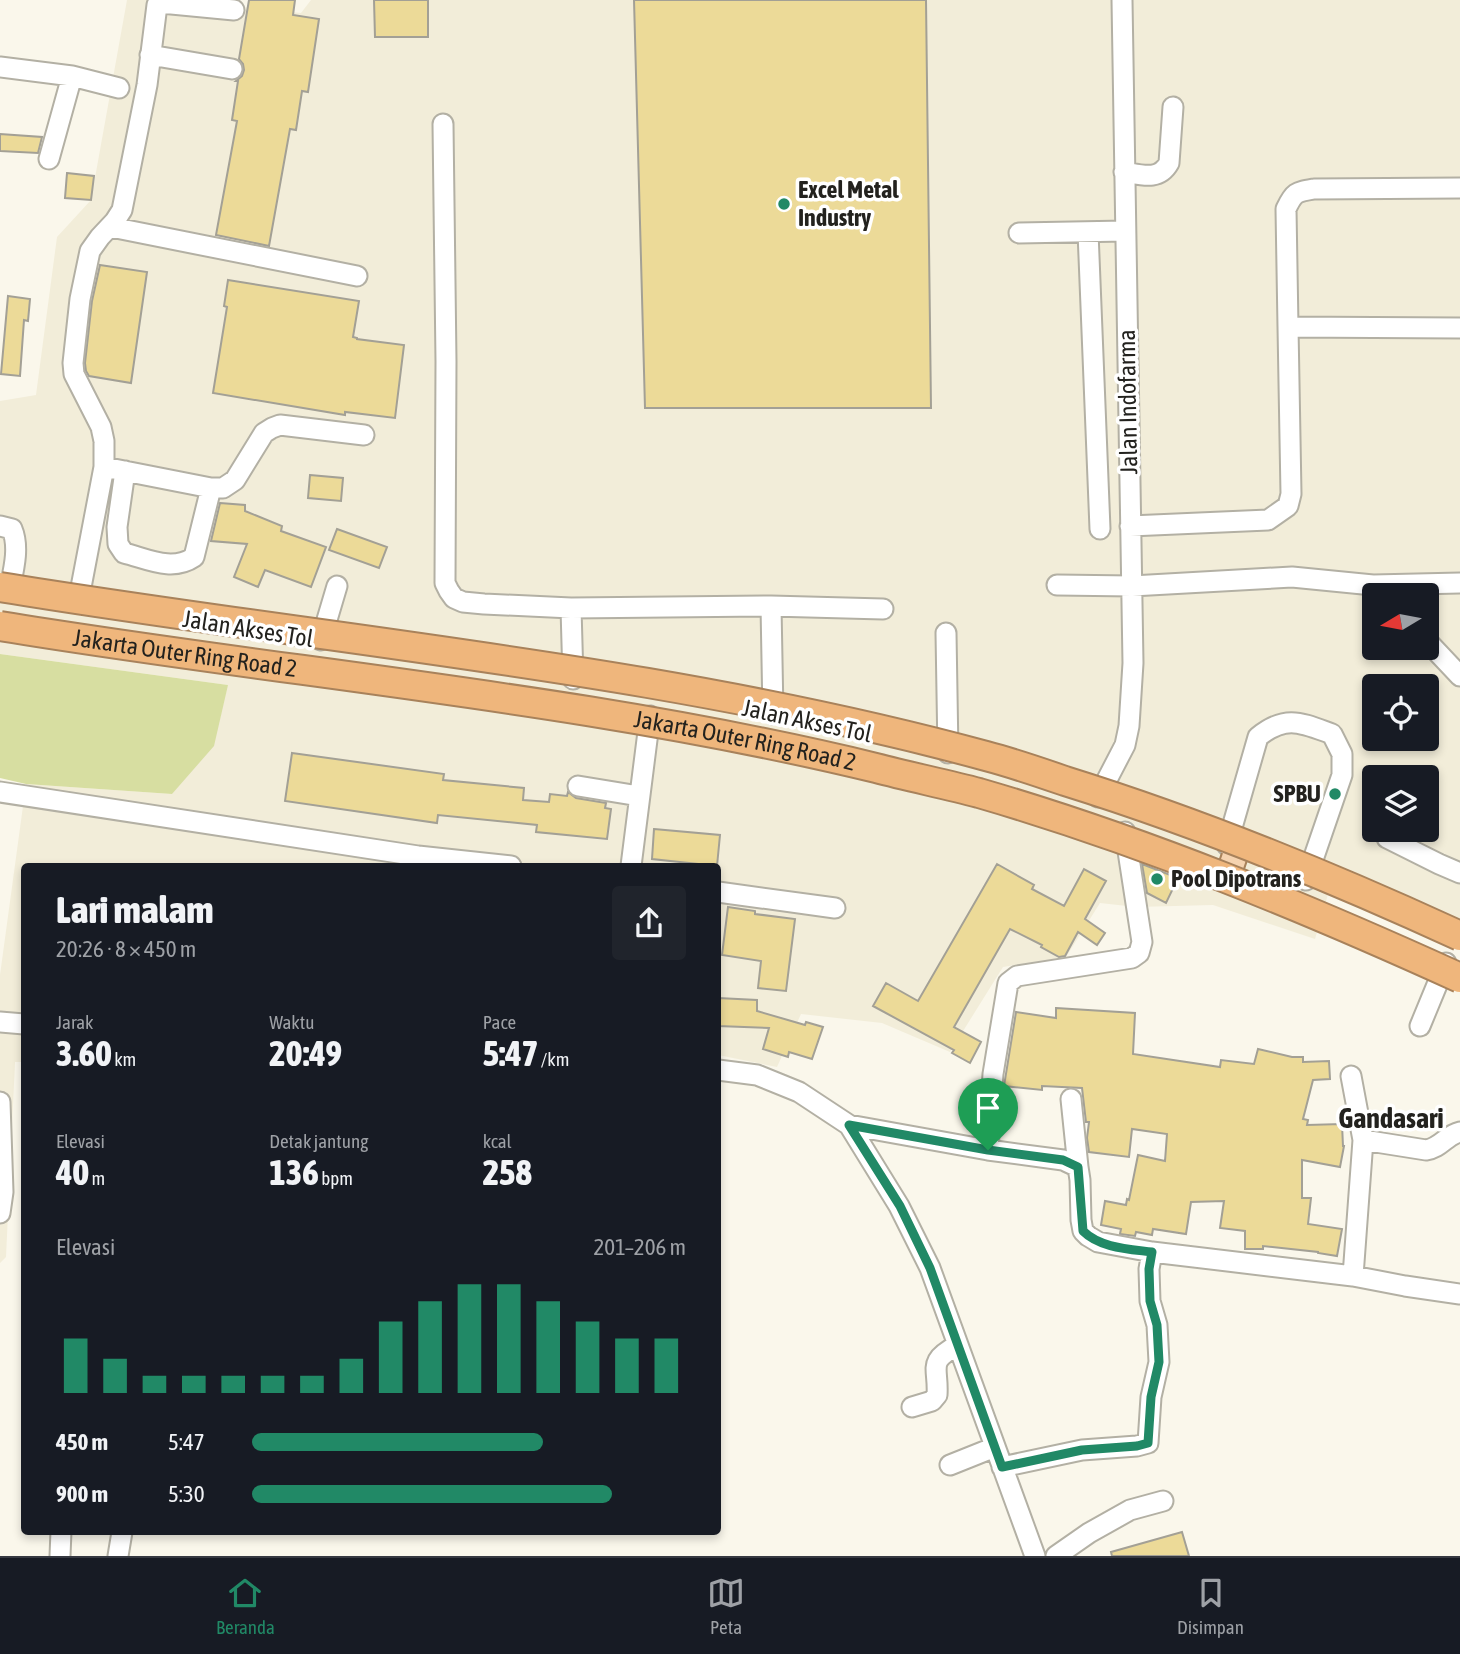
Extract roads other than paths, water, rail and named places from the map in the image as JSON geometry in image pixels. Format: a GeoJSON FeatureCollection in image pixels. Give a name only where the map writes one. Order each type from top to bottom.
{"type":"FeatureCollection","features":[{"type":"Feature","properties":{"kind":"highway","name":"Jakarta Outer Ring Road 2"},"geometry":{"type":"LineString","coordinates":[[3,590],[586,672],[739,698],[857,724],[988,756],[1116,797],[1245,844],[1460,936]]}},
{"type":"Feature","properties":{"kind":"highway","name":"Jakarta Outer Ring Road 2"},"geometry":{"type":"LineString","coordinates":[[0,626],[580,710],[732,736],[899,774],[977,793],[1104,833],[1232,880],[1385,944],[1456,964]]}},
{"type":"Feature","properties":{"kind":"main road","name":"Jalan Akses Tol"},"geometry":{"type":"LineString","coordinates":[[3,590],[728,704],[948,753],[1098,797],[1231,855],[1306,881],[1456,964]]}},
{"type":"Feature","properties":{"kind":"main road","name":"Jalan Akses Tol"},"geometry":{"type":"LineString","coordinates":[[0,619],[650,716],[859,758],[980,786],[1124,831],[1231,855],[1298,898],[1456,964]]}},
{"type":"Feature","properties":{"kind":"street","name":"Jalan Indofarma"},"geometry":{"type":"LineString","coordinates":[[1098,797],[1125,745],[1129,726],[1133,663],[1122,0]]}},
{"type":"Feature","properties":{"kind":"street"},"geometry":{"type":"LineString","coordinates":[[78,603],[104,467],[101,427],[74,374],[73,363],[80,299],[90,251],[111,227],[122,209],[147,85],[158,4],[234,10]]}},
{"type":"Feature","properties":{"kind":"street"},"geometry":{"type":"LineString","coordinates":[[150,55],[232,69]]}},
{"type":"Feature","properties":{"kind":"street"},"geometry":{"type":"LineString","coordinates":[[0,67],[72,76],[119,88]]}},
{"type":"Feature","properties":{"kind":"street"},"geometry":{"type":"LineString","coordinates":[[49,159],[72,76]]}},
{"type":"Feature","properties":{"kind":"street"},"geometry":{"type":"LineString","coordinates":[[1124,172],[1156,176],[1166,170],[1169,163],[1173,107]]}},
{"type":"Feature","properties":{"kind":"street"},"geometry":{"type":"LineString","coordinates":[[443,124],[445,583],[454,598],[463,602],[571,608],[771,606],[883,609]]}},
{"type":"Feature","properties":{"kind":"street"},"geometry":{"type":"LineString","coordinates":[[1130,526],[1268,520],[1288,506],[1291,494],[1286,209],[1298,191],[1314,188],[1460,188]]}},
{"type":"Feature","properties":{"kind":"street"},"geometry":{"type":"LineString","coordinates":[[111,227],[357,276]]}},
{"type":"Feature","properties":{"kind":"street"},"geometry":{"type":"LineString","coordinates":[[1088,232],[1100,528]]}},
{"type":"Feature","properties":{"kind":"street"},"geometry":{"type":"LineString","coordinates":[[1019,233],[1125,232]]}},
{"type":"Feature","properties":{"kind":"street"},"geometry":{"type":"LineString","coordinates":[[1288,327],[1460,328]]}},
{"type":"Feature","properties":{"kind":"street"},"geometry":{"type":"LineString","coordinates":[[104,467],[223,488],[235,480],[264,433],[272,428],[280,425],[364,435]]}},
{"type":"Feature","properties":{"kind":"street"},"geometry":{"type":"LineString","coordinates":[[125,471],[117,527],[118,544],[124,553],[169,565],[185,563],[194,557],[211,488]]}},
{"type":"Feature","properties":{"kind":"street"},"geometry":{"type":"LineString","coordinates":[[0,526],[12,529],[15,537],[15,561],[3,590]]}},
{"type":"Feature","properties":{"kind":"street"},"geometry":{"type":"LineString","coordinates":[[1057,585],[1132,586],[1292,577],[1362,588]]}},
{"type":"Feature","properties":{"kind":"street"},"geometry":{"type":"LineString","coordinates":[[1439,585],[1460,583]]}},
{"type":"Feature","properties":{"kind":"street"},"geometry":{"type":"LineString","coordinates":[[321,640],[337,586]]}},
{"type":"Feature","properties":{"kind":"street"},"geometry":{"type":"LineString","coordinates":[[771,606],[773,713]]}},
{"type":"Feature","properties":{"kind":"street"},"geometry":{"type":"LineString","coordinates":[[571,608],[573,678]]}},
{"type":"Feature","properties":{"kind":"street"},"geometry":{"type":"LineString","coordinates":[[946,633],[948,753]]}},
{"type":"Feature","properties":{"kind":"street"},"geometry":{"type":"LineString","coordinates":[[1439,654],[1460,676]]}},
{"type":"Feature","properties":{"kind":"street"},"geometry":{"type":"LineString","coordinates":[[631,863],[650,716]]}},
{"type":"Feature","properties":{"kind":"street"},"geometry":{"type":"LineString","coordinates":[[1231,855],[1258,737],[1269,728],[1282,723],[1300,723],[1332,734],[1342,754],[1342,775],[1306,881]]}},
{"type":"Feature","properties":{"kind":"street"},"geometry":{"type":"LineString","coordinates":[[578,786],[639,796]]}},
{"type":"Feature","properties":{"kind":"street"},"geometry":{"type":"LineString","coordinates":[[0,792],[418,856],[483,863]]}},
{"type":"Feature","properties":{"kind":"street"},"geometry":{"type":"LineString","coordinates":[[988,1150],[993,1074],[1008,983],[1017,976],[1132,958],[1139,953],[1142,942],[1124,831]]}},
{"type":"Feature","properties":{"kind":"street"},"geometry":{"type":"LineString","coordinates":[[1395,842],[1460,873]]}},
{"type":"Feature","properties":{"kind":"street"},"geometry":{"type":"LineString","coordinates":[[721,892],[835,908]]}},
{"type":"Feature","properties":{"kind":"street"},"geometry":{"type":"LineString","coordinates":[[1420,1026],[1456,964]]}},
{"type":"Feature","properties":{"kind":"street"},"geometry":{"type":"LineString","coordinates":[[0,1022],[21,1024]]}},
{"type":"Feature","properties":{"kind":"street"},"geometry":{"type":"LineString","coordinates":[[721,1070],[757,1075],[799,1092],[849,1125],[988,1150],[1063,1160],[1078,1167]]}},
{"type":"Feature","properties":{"kind":"street"},"geometry":{"type":"LineString","coordinates":[[1351,1076],[1363,1140],[1353,1276]]}},
{"type":"Feature","properties":{"kind":"street"},"geometry":{"type":"LineString","coordinates":[[1071,1099],[1083,1231],[1098,1242],[1152,1252],[1353,1276],[1460,1294]]}},
{"type":"Feature","properties":{"kind":"street"},"geometry":{"type":"LineString","coordinates":[[0,1102],[0,1213]]}},
{"type":"Feature","properties":{"kind":"street"},"geometry":{"type":"LineString","coordinates":[[849,1125],[900,1206],[930,1268],[1035,1556]]}},
{"type":"Feature","properties":{"kind":"street"},"geometry":{"type":"LineString","coordinates":[[1363,1140],[1426,1150],[1434,1149],[1454,1133],[1460,1132]]}},
{"type":"Feature","properties":{"kind":"street"},"geometry":{"type":"LineString","coordinates":[[1002,1467],[1082,1450],[1148,1443],[1151,1397],[1159,1362],[1157,1325],[1150,1301],[1149,1269],[1152,1252]]}},
{"type":"Feature","properties":{"kind":"street"},"geometry":{"type":"LineString","coordinates":[[912,1407],[933,1401],[937,1395],[937,1360],[944,1352],[958,1345]]}},
{"type":"Feature","properties":{"kind":"street"},"geometry":{"type":"LineString","coordinates":[[950,1465],[995,1447]]}},
{"type":"Feature","properties":{"kind":"street"},"geometry":{"type":"LineString","coordinates":[[1056,1556],[1089,1532],[1130,1510],[1163,1501]]}},
{"type":"Feature","properties":{"kind":"street"},"geometry":{"type":"LineString","coordinates":[[60,1556],[61,1535]]}},
{"type":"Feature","properties":{"kind":"street"},"geometry":{"type":"LineString","coordinates":[[118,1556],[122,1535]]}},
{"type":"Feature","properties":{"kind":"place","name":"Excel Metal Industry"},"geometry":{"type":"Point","coordinates":[784,204]}},
{"type":"Feature","properties":{"kind":"place","name":"SPBU"},"geometry":{"type":"Point","coordinates":[1335,794]}},
{"type":"Feature","properties":{"kind":"place","name":"Pool Dipotrans"},"geometry":{"type":"Point","coordinates":[1157,879]}},
{"type":"Feature","properties":{"kind":"district","name":"Gandasari"},"geometry":{"type":"Point","coordinates":[1391,1118]}}]}
